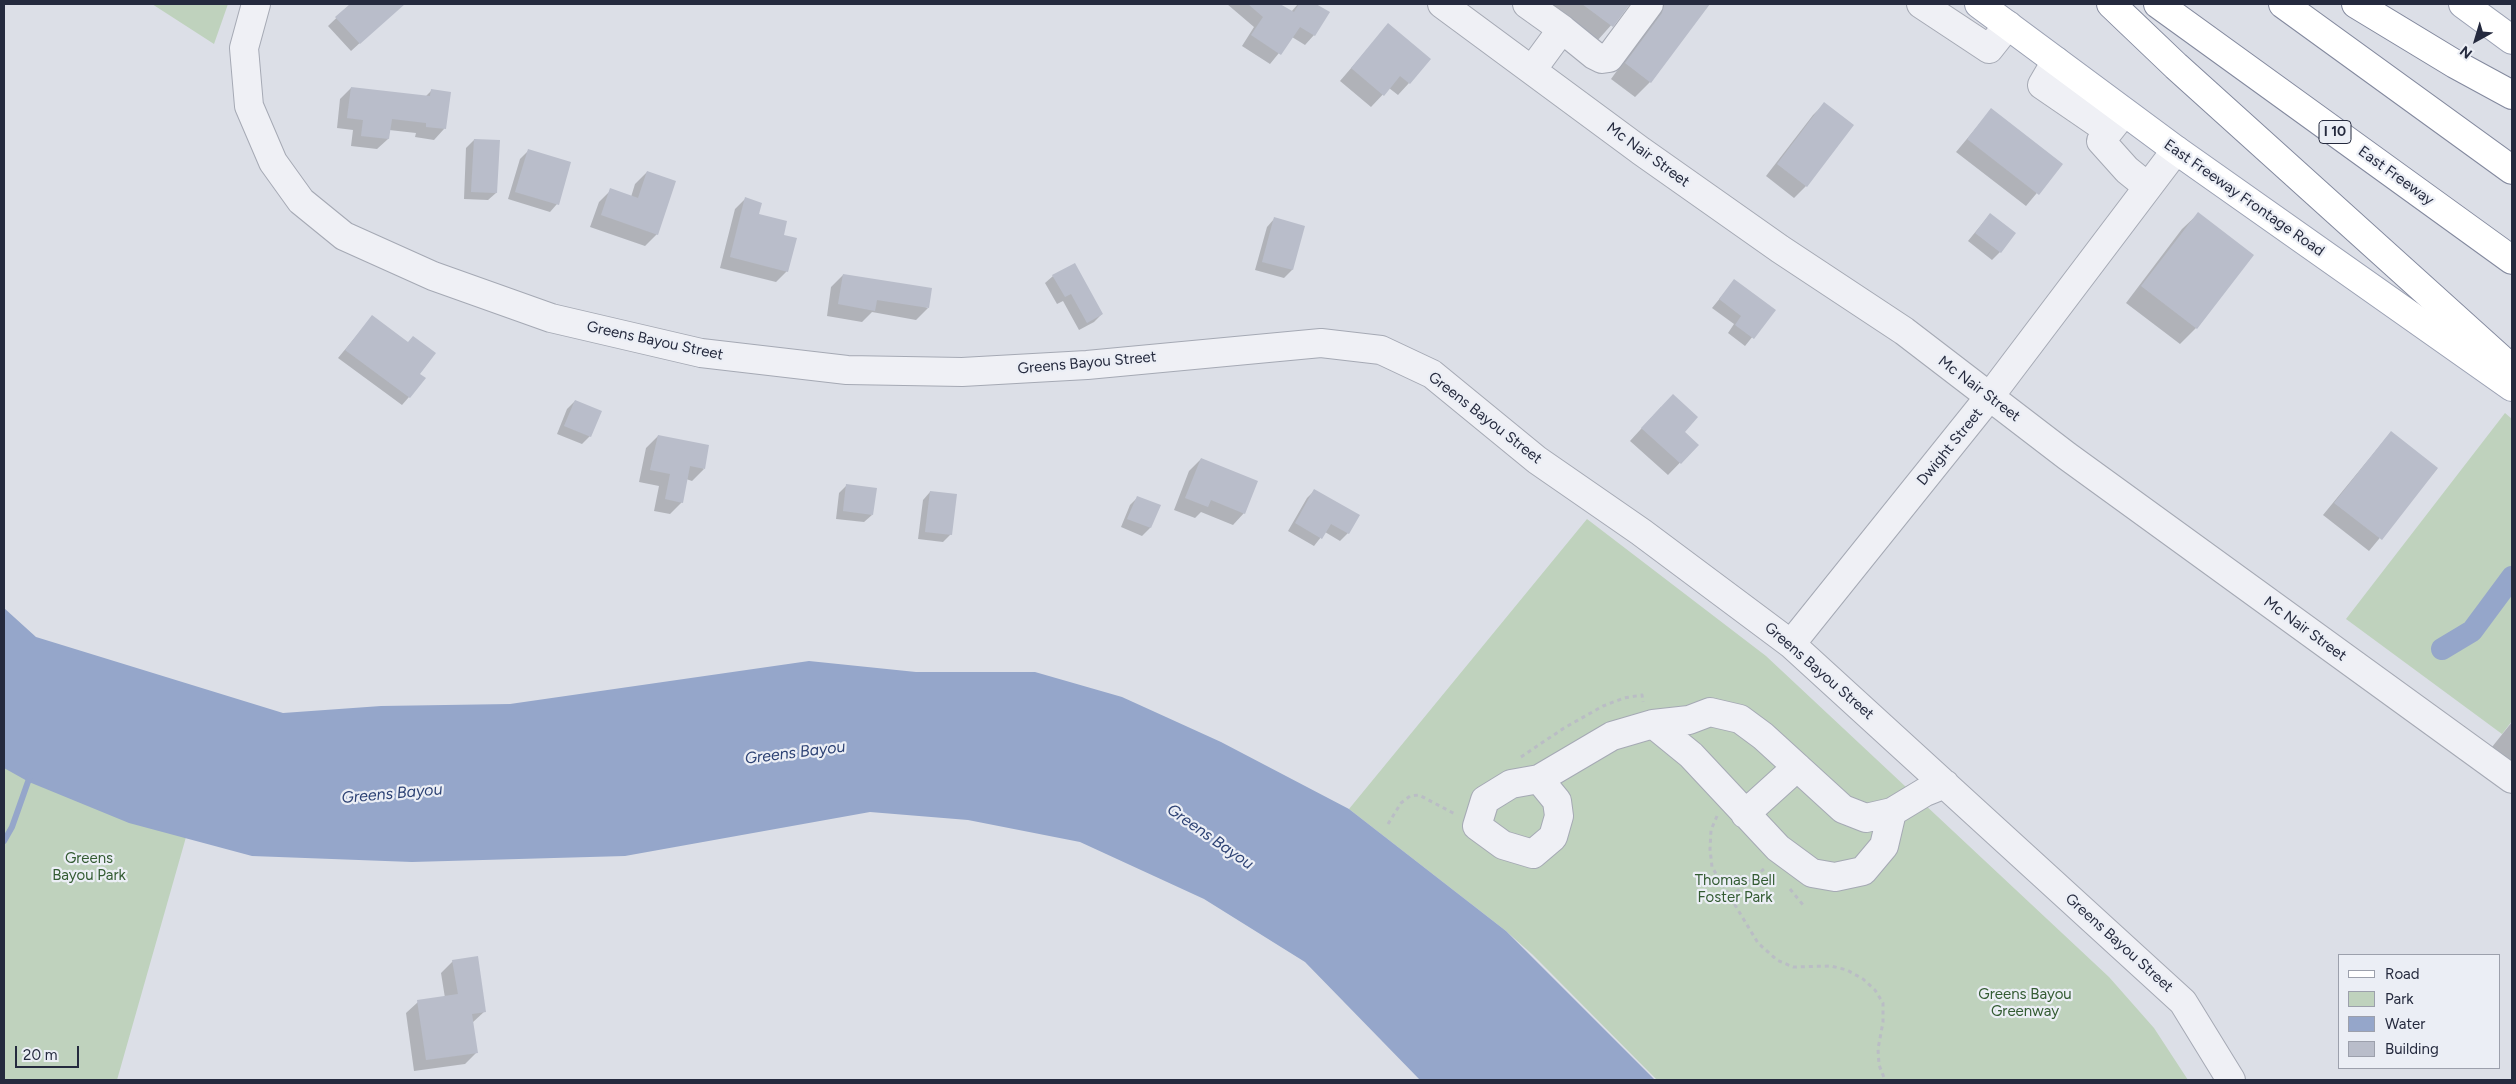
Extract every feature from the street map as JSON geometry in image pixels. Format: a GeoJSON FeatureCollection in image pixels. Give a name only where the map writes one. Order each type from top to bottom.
{"type":"FeatureCollection","features":[{"type":"Feature","properties":{"kind":"main road","name":"East Freeway Frontage Road"},"geometry":{"type":"LineString","coordinates":[[1979,4],[2056,62],[2116,121],[2176,150],[2512,387]]}},
{"type":"Feature","properties":{"kind":"main road"},"geometry":{"type":"LineString","coordinates":[[2111,4],[2176,66],[2512,369]]}},
{"type":"Feature","properties":{"kind":"main road","name":"East Freeway"},"geometry":{"type":"LineString","coordinates":[[2158,4],[2512,260]]}},
{"type":"Feature","properties":{"kind":"main road"},"geometry":{"type":"LineString","coordinates":[[2283,4],[2512,170]]}},
{"type":"Feature","properties":{"kind":"main road"},"geometry":{"type":"LineString","coordinates":[[2356,4],[2455,64],[2512,95]]}},
{"type":"Feature","properties":{"kind":"main road"},"geometry":{"type":"LineString","coordinates":[[2463,4],[2512,40]]}},
{"type":"Feature","properties":{"kind":"street","name":"Greens Bayou Street"},"geometry":{"type":"LineString","coordinates":[[256,4],[244,48],[250,106],[273,162],[301,201],[344,236],[433,276],[551,318],[701,353],[847,370],[962,372],[1086,365],[1321,343],[1381,350],[1432,374],[1537,460],[1641,532],[1791,644],[2183,1002],[2231,1080]]}},
{"type":"Feature","properties":{"kind":"street","name":"Mc Nair Street"},"geometry":{"type":"LineString","coordinates":[[1442,4],[1764,237],[1904,331],[2067,456],[2512,779]]}},
{"type":"Feature","properties":{"kind":"street"},"geometry":{"type":"LineString","coordinates":[[1527,4],[1594,55],[1602,59],[1609,58],[1649,4]]}},
{"type":"Feature","properties":{"kind":"street"},"geometry":{"type":"LineString","coordinates":[[1921,4],[1989,49],[2008,25]]}},
{"type":"Feature","properties":{"kind":"street"},"geometry":{"type":"LineString","coordinates":[[1532,70],[1562,30]]}},
{"type":"Feature","properties":{"kind":"street"},"geometry":{"type":"LineString","coordinates":[[2116,121],[2101,141],[2127,170],[2148,187]]}},
{"type":"Feature","properties":{"kind":"street","name":"Dwight Street"},"geometry":{"type":"LineString","coordinates":[[1791,644],[1990,396],[2176,150]]}},
{"type":"Feature","properties":{"kind":"street"},"geometry":{"type":"LineString","coordinates":[[1538,779],[1612,736],[1653,724],[1689,720],[1710,712],[1740,719],[1763,736],[1843,809],[1866,818],[1892,812],[1925,792],[1945,784]]}},
{"type":"Feature","properties":{"kind":"street"},"geometry":{"type":"LineString","coordinates":[[1653,724],[1691,755],[1733,811],[1796,864],[1812,873],[1834,878],[1863,871],[1884,846],[1892,812]]}},
{"type":"Feature","properties":{"kind":"street"},"geometry":{"type":"LineString","coordinates":[[1733,811],[1797,767]]}},
{"type":"Feature","properties":{"kind":"path"},"geometry":{"type":"LineString","coordinates":[[1733,811],[1711,830],[1710,849],[1712,867],[1758,943],[1777,960],[1793,966],[1831,966],[1847,970],[1863,979],[1875,990],[1882,1003],[1883,1022],[1878,1049],[1879,1065],[1885,1080]]}},
{"type":"Feature","properties":{"kind":"path"},"geometry":{"type":"LineString","coordinates":[[1730,897],[1770,864]]}},
{"type":"Feature","properties":{"kind":"green space"},"geometry":{"type":"Polygon","coordinates":[[[152,4],[228,4],[214,44],[152,4]]]}},
{"type":"Feature","properties":{"kind":"green space"},"geometry":{"type":"Polygon","coordinates":[[[2505,413],[2512,419],[2512,721],[2502,734],[2346,619],[2505,413]]]}},
{"type":"Feature","properties":{"kind":"green space","name":"Thomas Bell Foster Park"},"geometry":{"type":"Polygon","coordinates":[[[1587,519],[1766,656],[2109,977],[2154,1028],[2188,1080],[1657,1080],[1533,955],[1506,931],[1349,809],[1587,519]]]}},
{"type":"Feature","properties":{"kind":"green space","name":"Greens Bayou Park"},"geometry":{"type":"Polygon","coordinates":[[[4,736],[192,816],[117,1080],[4,1080],[4,736]]]}},
{"type":"Feature","properties":{"kind":"water","name":"Greens Bayou"},"geometry":{"type":"Polygon","coordinates":[[[4,608],[36,637],[283,713],[381,706],[510,704],[809,661],[916,672],[1035,672],[1122,697],[1221,742],[1349,809],[1506,931],[1655,1080],[1420,1080],[1305,962],[1204,899],[1080,842],[968,820],[870,812],[625,856],[412,862],[252,856],[129,823],[29,782],[4,768],[4,608]]]}},
{"type":"Feature","properties":{"kind":"building"},"geometry":{"type":"Polygon","coordinates":[[[350,4],[405,4],[360,44],[335,17],[350,4]]]}},
{"type":"Feature","properties":{"kind":"building"},"geometry":{"type":"Polygon","coordinates":[[[1248,4],[1280,4],[1294,12],[1299,4],[1316,4],[1330,12],[1315,36],[1300,27],[1281,55],[1251,35],[1263,17],[1248,4]]]}},
{"type":"Feature","properties":{"kind":"building"},"geometry":{"type":"Polygon","coordinates":[[[1582,4],[1630,4],[1613,27],[1582,4]]]}},
{"type":"Feature","properties":{"kind":"building"},"geometry":{"type":"Polygon","coordinates":[[[1664,4],[1710,4],[1651,83],[1625,63],[1662,13],[1664,4]]]}},
{"type":"Feature","properties":{"kind":"building"},"geometry":{"type":"Polygon","coordinates":[[[1388,23],[1431,59],[1410,84],[1400,76],[1384,96],[1351,68],[1388,23]]]}},
{"type":"Feature","properties":{"kind":"building"},"geometry":{"type":"Polygon","coordinates":[[[351,87],[430,96],[431,89],[451,92],[446,129],[426,127],[426,123],[392,119],[389,139],[361,136],[363,120],[347,118],[351,87]]]}},
{"type":"Feature","properties":{"kind":"building"},"geometry":{"type":"Polygon","coordinates":[[[1824,102],[1854,125],[1807,187],[1777,164],[1824,102]]]}},
{"type":"Feature","properties":{"kind":"building"},"geometry":{"type":"Polygon","coordinates":[[[1991,108],[2063,164],[2039,195],[1967,139],[1991,108]]]}},
{"type":"Feature","properties":{"kind":"building"},"geometry":{"type":"Polygon","coordinates":[[[474,139],[500,140],[497,193],[471,192],[474,139]]]}},
{"type":"Feature","properties":{"kind":"building"},"geometry":{"type":"Polygon","coordinates":[[[528,149],[571,162],[559,205],[515,192],[528,149]]]}},
{"type":"Feature","properties":{"kind":"building"},"geometry":{"type":"Polygon","coordinates":[[[647,171],[676,181],[658,235],[601,215],[610,188],[638,198],[647,171]]]}},
{"type":"Feature","properties":{"kind":"building"},"geometry":{"type":"Polygon","coordinates":[[[745,197],[762,203],[759,214],[787,221],[784,235],[797,238],[788,272],[730,257],[745,197]]]}},
{"type":"Feature","properties":{"kind":"building"},"geometry":{"type":"Polygon","coordinates":[[[2198,212],[2254,255],[2197,329],[2141,286],[2198,212]]]}},
{"type":"Feature","properties":{"kind":"building"},"geometry":{"type":"Polygon","coordinates":[[[1990,213],[2016,233],[2001,253],[1975,233],[1990,213]]]}},
{"type":"Feature","properties":{"kind":"building"},"geometry":{"type":"Polygon","coordinates":[[[1274,217],[1305,226],[1293,270],[1262,262],[1274,217]]]}},
{"type":"Feature","properties":{"kind":"building"},"geometry":{"type":"Polygon","coordinates":[[[1075,263],[1103,314],[1087,323],[1071,294],[1065,297],[1052,275],[1075,263]]]}},
{"type":"Feature","properties":{"kind":"building"},"geometry":{"type":"Polygon","coordinates":[[[843,274],[932,288],[929,308],[877,300],[875,311],[838,304],[843,274]]]}},
{"type":"Feature","properties":{"kind":"building"},"geometry":{"type":"Polygon","coordinates":[[[1734,279],[1776,310],[1754,339],[1735,325],[1741,316],[1719,299],[1734,279]]]}},
{"type":"Feature","properties":{"kind":"building"},"geometry":{"type":"Polygon","coordinates":[[[372,315],[408,342],[413,336],[436,353],[420,374],[426,378],[410,398],[345,350],[372,315]]]}},
{"type":"Feature","properties":{"kind":"building"},"geometry":{"type":"Polygon","coordinates":[[[1673,394],[1698,417],[1685,432],[1699,445],[1681,464],[1641,428],[1673,394]]]}},
{"type":"Feature","properties":{"kind":"building"},"geometry":{"type":"Polygon","coordinates":[[[575,400],[602,411],[591,437],[564,426],[575,400]]]}},
{"type":"Feature","properties":{"kind":"building"},"geometry":{"type":"Polygon","coordinates":[[[2391,431],[2438,468],[2382,540],[2334,503],[2391,431]]]}},
{"type":"Feature","properties":{"kind":"building"},"geometry":{"type":"Polygon","coordinates":[[[658,435],[709,445],[705,469],[690,466],[683,503],[665,499],[670,474],[650,470],[658,435]]]}},
{"type":"Feature","properties":{"kind":"building"},"geometry":{"type":"Polygon","coordinates":[[[1201,458],[1258,481],[1245,514],[1211,500],[1208,507],[1185,498],[1201,458]]]}},
{"type":"Feature","properties":{"kind":"building"},"geometry":{"type":"Polygon","coordinates":[[[846,484],[877,488],[873,515],[843,511],[846,484]]]}},
{"type":"Feature","properties":{"kind":"building"},"geometry":{"type":"Polygon","coordinates":[[[1314,489],[1360,515],[1349,534],[1331,524],[1322,539],[1295,523],[1314,489]]]}},
{"type":"Feature","properties":{"kind":"building"},"geometry":{"type":"Polygon","coordinates":[[[930,491],[957,494],[952,535],[925,532],[930,491]]]}},
{"type":"Feature","properties":{"kind":"building"},"geometry":{"type":"Polygon","coordinates":[[[1137,496],[1161,505],[1151,528],[1127,519],[1137,496]]]}},
{"type":"Feature","properties":{"kind":"building"},"geometry":{"type":"Polygon","coordinates":[[[478,956],[486,1012],[472,1014],[478,1053],[426,1060],[417,1000],[458,994],[452,960],[478,956]]]}},
{"type":"Feature","properties":{"kind":"waterway"},"geometry":{"type":"LineString","coordinates":[[2442,649],[2472,631],[2512,577]]}},
{"type":"Feature","properties":{"kind":"waterway"},"geometry":{"type":"LineString","coordinates":[[4,841],[12,827],[30,776]]}},
{"type":"Feature","properties":{"kind":"park label","name":"Greens Bayou Greenway"},"geometry":{"type":"Point","coordinates":[2025,1004]}}]}
